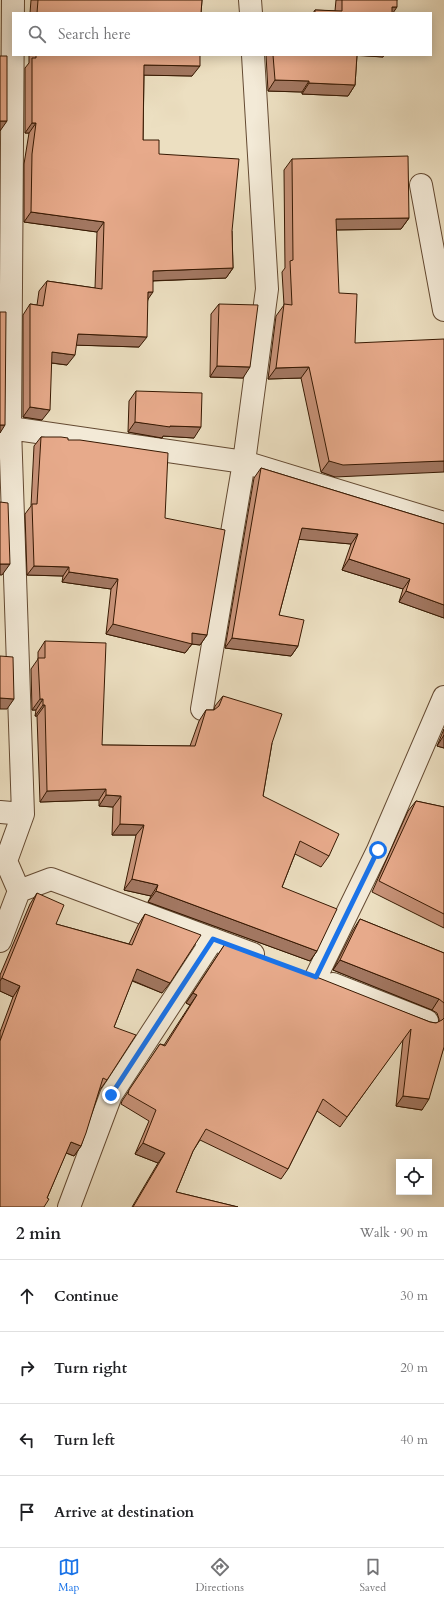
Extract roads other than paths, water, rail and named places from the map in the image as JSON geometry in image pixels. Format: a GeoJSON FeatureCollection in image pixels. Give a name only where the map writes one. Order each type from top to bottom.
{"type":"FeatureCollection","features":[{"type":"Feature","properties":{"kind":"street"},"geometry":{"type":"LineString","coordinates":[[12,12],[13,0]]}},
{"type":"Feature","properties":{"kind":"street"},"geometry":{"type":"LineString","coordinates":[[250,0],[251,12]]}},
{"type":"Feature","properties":{"kind":"street"},"geometry":{"type":"LineString","coordinates":[[0,941],[20,891],[6,861],[23,814],[10,428],[6,107],[12,15]]}},
{"type":"Feature","properties":{"kind":"street"},"geometry":{"type":"LineString","coordinates":[[202,709],[244,462],[267,289],[253,56]]}},
{"type":"Feature","properties":{"kind":"street"},"geometry":{"type":"LineString","coordinates":[[421,185],[444,310]]}},
{"type":"Feature","properties":{"kind":"street"},"geometry":{"type":"LineString","coordinates":[[10,428],[244,462],[444,523]]}},
{"type":"Feature","properties":{"kind":"street"},"geometry":{"type":"LineString","coordinates":[[316,977],[378,850],[444,697]]}},
{"type":"Feature","properties":{"kind":"street"},"geometry":{"type":"LineString","coordinates":[[0,812],[23,814]]}},
{"type":"Feature","properties":{"kind":"street"},"geometry":{"type":"LineString","coordinates":[[20,891],[51,879],[272,961]]}},
{"type":"Feature","properties":{"kind":"street"},"geometry":{"type":"LineString","coordinates":[[69,1207],[111,1095],[213,939]]}},
{"type":"Feature","properties":{"kind":"street"},"geometry":{"type":"LineString","coordinates":[[294,969],[427,1021]]}}]}
